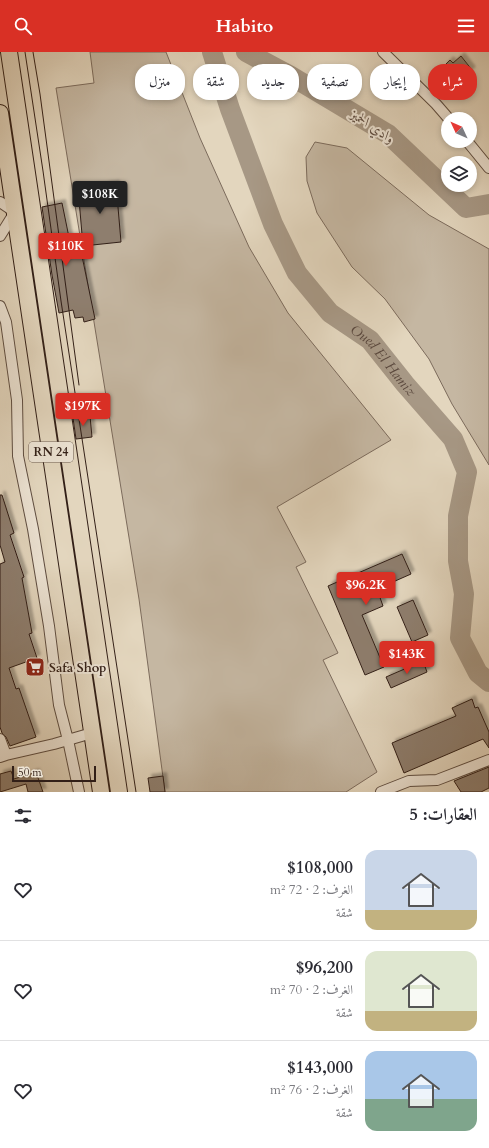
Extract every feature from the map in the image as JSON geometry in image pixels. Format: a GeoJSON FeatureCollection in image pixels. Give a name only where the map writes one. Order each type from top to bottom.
{"type":"FeatureCollection","features":[{"type":"Feature","properties":{"kind":"main road","name":"RN 24"},"geometry":{"type":"LineString","coordinates":[[9,52],[119,792]]}},
{"type":"Feature","properties":{"kind":"main road","name":"RN 24"},"geometry":{"type":"LineString","coordinates":[[0,113],[101,792]]}},
{"type":"Feature","properties":{"kind":"street"},"geometry":{"type":"LineString","coordinates":[[383,52],[443,112]]}},
{"type":"Feature","properties":{"kind":"street"},"geometry":{"type":"LineString","coordinates":[[473,148],[489,168]]}},
{"type":"Feature","properties":{"kind":"street"},"geometry":{"type":"LineString","coordinates":[[0,202],[15,212],[0,236]]}},
{"type":"Feature","properties":{"kind":"street"},"geometry":{"type":"LineString","coordinates":[[0,306],[6,322],[17,400],[18,456],[33,529],[48,618],[59,705],[79,792]]}},
{"type":"Feature","properties":{"kind":"street"},"geometry":{"type":"LineString","coordinates":[[0,739],[3,756],[92,733]]}},
{"type":"Feature","properties":{"kind":"street"},"geometry":{"type":"LineString","coordinates":[[381,792],[409,781],[437,780],[489,760]]}},
{"type":"Feature","properties":{"kind":"shaded area"},"geometry":{"type":"Polygon","coordinates":[[[90,52],[166,52],[171,64],[135,64],[135,100],[185,100],[200,138],[249,247],[288,313],[391,440],[277,507],[306,562],[296,567],[338,653],[323,660],[377,772],[346,792],[165,792],[139,599],[56,88],[94,83],[90,52]]]}},
{"type":"Feature","properties":{"kind":"shaded area"},"geometry":{"type":"Polygon","coordinates":[[[315,142],[347,148],[429,215],[489,249],[489,465],[452,404],[429,359],[385,299],[352,267],[317,213],[307,181],[306,157],[315,142]]]}},
{"type":"Feature","properties":{"kind":"building"},"geometry":{"type":"Polygon","coordinates":[[[461,56],[467,64],[446,64],[450,60],[453,63],[461,56]]]}},
{"type":"Feature","properties":{"kind":"building"},"geometry":{"type":"Polygon","coordinates":[[[116,184],[121,242],[83,246],[78,188],[116,184]]]}},
{"type":"Feature","properties":{"kind":"building"},"geometry":{"type":"Polygon","coordinates":[[[62,203],[73,257],[82,256],[95,319],[84,322],[83,317],[75,318],[73,310],[59,313],[42,207],[62,203]]]}},
{"type":"Feature","properties":{"kind":"building"},"geometry":{"type":"Polygon","coordinates":[[[90,416],[92,437],[76,439],[73,418],[90,416]]]}},
{"type":"Feature","properties":{"kind":"building"},"geometry":{"type":"Polygon","coordinates":[[[0,495],[2,495],[14,533],[10,535],[24,577],[22,578],[32,633],[29,634],[37,658],[9,668],[16,689],[19,688],[36,737],[10,746],[0,727],[0,564],[5,562],[0,545],[0,495]]]}},
{"type":"Feature","properties":{"kind":"building"},"geometry":{"type":"Polygon","coordinates":[[[402,554],[411,574],[377,589],[383,606],[362,615],[384,667],[365,675],[328,586],[402,554]]]}},
{"type":"Feature","properties":{"kind":"building"},"geometry":{"type":"Polygon","coordinates":[[[413,600],[428,635],[412,642],[397,607],[413,600]]]}},
{"type":"Feature","properties":{"kind":"building"},"geometry":{"type":"Polygon","coordinates":[[[423,661],[427,672],[391,688],[386,677],[423,661]]]}},
{"type":"Feature","properties":{"kind":"building"},"geometry":{"type":"Polygon","coordinates":[[[472,699],[475,708],[478,707],[489,732],[489,748],[483,739],[404,773],[392,743],[456,716],[452,708],[472,699]]]}},
{"type":"Feature","properties":{"kind":"building"},"geometry":{"type":"Polygon","coordinates":[[[489,767],[489,788],[481,792],[461,792],[454,781],[489,767]]]}},
{"type":"Feature","properties":{"kind":"building"},"geometry":{"type":"Polygon","coordinates":[[[11,771],[14,779],[36,772],[43,792],[28,792],[26,784],[0,792],[0,774],[11,771]]]}},
{"type":"Feature","properties":{"kind":"building"},"geometry":{"type":"Polygon","coordinates":[[[163,776],[165,792],[150,792],[148,778],[163,776]]]}},
{"type":"Feature","properties":{"kind":"waterway","name":"Oued El Hamiz"},"geometry":{"type":"LineString","coordinates":[[212,52],[230,109],[273,224],[297,273],[330,313],[370,340],[405,384],[453,439],[467,472],[458,516],[458,561],[464,594],[460,638],[478,673],[489,682]]}},
{"type":"Feature","properties":{"kind":"waterway","name":"وادي الحميز"},"geometry":{"type":"LineString","coordinates":[[246,52],[291,76],[388,134],[466,208],[489,204]]}},
{"type":"Feature","properties":{"kind":"tram line"},"geometry":{"type":"LineString","coordinates":[[25,52],[61,301],[136,792]]}},
{"type":"Feature","properties":{"kind":"tram line"},"geometry":{"type":"LineString","coordinates":[[33,52],[79,385]]}},
{"type":"Feature","properties":{"kind":"place","name":"Safa Shop"},"geometry":{"type":"Point","coordinates":[35,667]}}]}
